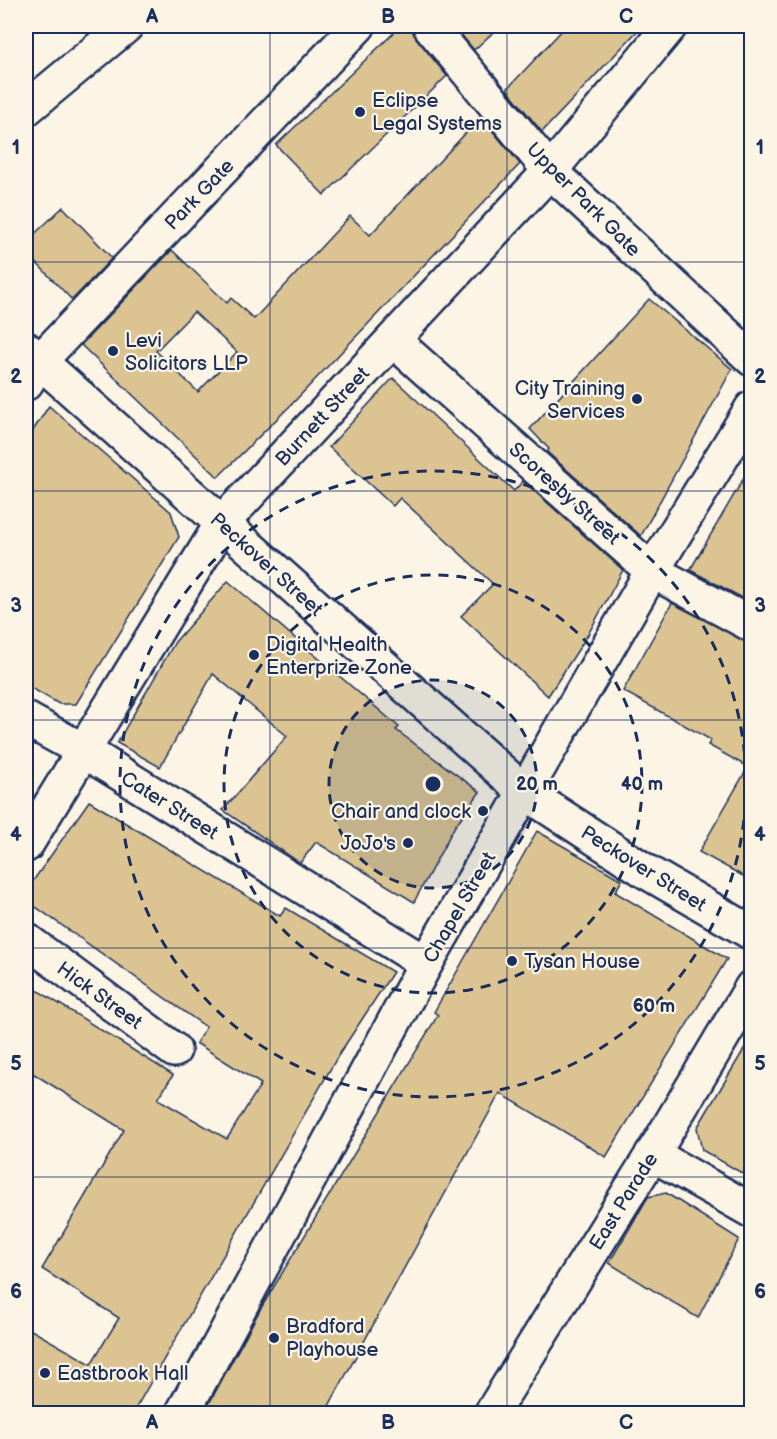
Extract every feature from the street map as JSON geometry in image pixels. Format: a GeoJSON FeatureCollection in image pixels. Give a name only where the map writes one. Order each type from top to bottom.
{"type":"FeatureCollection","features":[{"type":"Feature","properties":{"kind":"street"},"geometry":{"type":"LineString","coordinates":[[26,109],[126,26]]}},
{"type":"Feature","properties":{"kind":"street","name":"Park Gate"},"geometry":{"type":"LineString","coordinates":[[30,365],[358,26]]}},
{"type":"Feature","properties":{"kind":"street","name":"Upper Park Gate"},"geometry":{"type":"LineString","coordinates":[[430,26],[550,171],[752,359]]}},
{"type":"Feature","properties":{"kind":"street","name":"Burnett Street"},"geometry":{"type":"LineString","coordinates":[[26,845],[222,523],[550,171],[670,26]]}},
{"type":"Feature","properties":{"kind":"street","name":"Scoresby Street"},"geometry":{"type":"LineString","coordinates":[[393,340],[652,572],[752,625]]}},
{"type":"Feature","properties":{"kind":"street","name":"Peckover Street"},"geometry":{"type":"LineString","coordinates":[[30,365],[222,523],[265,564],[526,793],[647,872],[752,933]]}},
{"type":"Feature","properties":{"kind":"street","name":"Chapel Street"},"geometry":{"type":"LineString","coordinates":[[182,1413],[421,972],[652,572],[752,408]]}},
{"type":"Feature","properties":{"kind":"street","name":"Cater Street"},"geometry":{"type":"LineString","coordinates":[[26,719],[84,751],[312,893],[421,972]]}},
{"type":"Feature","properties":{"kind":"street","name":"Hick Street"},"geometry":{"type":"LineString","coordinates":[[26,940],[174,1050]]}},
{"type":"Feature","properties":{"kind":"street","name":"East Parade"},"geometry":{"type":"LineString","coordinates":[[491,1413],[652,1154],[752,987]]}},
{"type":"Feature","properties":{"kind":"street"},"geometry":{"type":"LineString","coordinates":[[652,1154],[752,1211]]}},
{"type":"Feature","properties":{"kind":"building","name":"Eclipse Legal Systems"},"geometry":{"type":"Polygon","coordinates":[[[401,26],[412,26],[416,38],[447,76],[324,195],[276,145],[401,26]]]}},
{"type":"Feature","properties":{"kind":"building"},"geometry":{"type":"Polygon","coordinates":[[[454,26],[500,26],[474,50],[454,26]]]}},
{"type":"Feature","properties":{"kind":"building"},"geometry":{"type":"Polygon","coordinates":[[[566,26],[642,26],[542,132],[507,89],[566,26]]]}},
{"type":"Feature","properties":{"kind":"building"},"geometry":{"type":"Polygon","coordinates":[[[481,117],[520,164],[292,404],[218,477],[81,345],[172,250],[227,303],[231,298],[254,319],[350,216],[370,235],[481,117]],[[194,312],[156,351],[198,392],[237,352],[194,312]]]}},
{"type":"Feature","properties":{"kind":"building"},"geometry":{"type":"Polygon","coordinates":[[[63,207],[112,258],[72,300],[26,252],[26,242],[63,207]]]}},
{"type":"Feature","properties":{"kind":"building","name":"City Training Services"},"geometry":{"type":"Polygon","coordinates":[[[649,299],[732,369],[641,536],[547,452],[549,449],[530,429],[649,299]]]}},
{"type":"Feature","properties":{"kind":"building"},"geometry":{"type":"Polygon","coordinates":[[[393,378],[514,491],[523,481],[623,570],[587,636],[548,696],[461,616],[493,584],[400,498],[393,506],[329,447],[393,378]]]}},
{"type":"Feature","properties":{"kind":"building"},"geometry":{"type":"Polygon","coordinates":[[[49,406],[171,512],[179,537],[76,704],[59,704],[26,685],[26,441],[49,406]]]}},
{"type":"Feature","properties":{"kind":"building"},"geometry":{"type":"Polygon","coordinates":[[[752,464],[752,603],[690,570],[752,464]]]}},
{"type":"Feature","properties":{"kind":"building"},"geometry":{"type":"Polygon","coordinates":[[[228,581],[399,727],[396,730],[480,792],[455,826],[414,902],[316,842],[300,863],[223,810],[287,736],[213,674],[160,767],[117,743],[175,642],[228,581]]]}},
{"type":"Feature","properties":{"kind":"building"},"geometry":{"type":"Polygon","coordinates":[[[672,603],[752,644],[752,881],[699,852],[748,767],[708,745],[711,740],[623,691],[672,603]]]}},
{"type":"Feature","properties":{"kind":"building"},"geometry":{"type":"Polygon","coordinates":[[[89,801],[280,916],[286,908],[393,972],[338,1056],[133,1413],[26,1413],[26,1327],[91,1364],[119,1318],[42,1269],[124,1130],[26,1069],[26,983],[173,1075],[158,1099],[227,1139],[261,1084],[196,1043],[206,1027],[26,900],[26,891],[89,801]]]}},
{"type":"Feature","properties":{"kind":"building"},"geometry":{"type":"Polygon","coordinates":[[[537,831],[622,880],[615,892],[727,959],[606,1157],[500,1093],[325,1413],[204,1413],[261,1308],[438,1015],[434,1012],[537,831]]]}},
{"type":"Feature","properties":{"kind":"building"},"geometry":{"type":"Polygon","coordinates":[[[752,1036],[752,1179],[702,1150],[697,1128],[752,1036]]]}},
{"type":"Feature","properties":{"kind":"building"},"geometry":{"type":"Polygon","coordinates":[[[666,1193],[739,1239],[698,1318],[609,1263],[648,1197],[666,1193]]]}},
{"type":"Feature","properties":{"kind":"place","name":"Eclipse Legal Systems"},"geometry":{"type":"Point","coordinates":[360,112]}},
{"type":"Feature","properties":{"kind":"place","name":"Levi Solicitors LLP"},"geometry":{"type":"Point","coordinates":[113,351]}},
{"type":"Feature","properties":{"kind":"place","name":"City Training Services"},"geometry":{"type":"Point","coordinates":[637,399]}},
{"type":"Feature","properties":{"kind":"place","name":"Digital Health Enterprize Zone"},"geometry":{"type":"Point","coordinates":[254,655]}},
{"type":"Feature","properties":{"kind":"place","name":"Chair and clock"},"geometry":{"type":"Point","coordinates":[483,811]}},
{"type":"Feature","properties":{"kind":"place","name":"JoJo's"},"geometry":{"type":"Point","coordinates":[408,843]}},
{"type":"Feature","properties":{"kind":"place","name":"Tysan House"},"geometry":{"type":"Point","coordinates":[512,961]}},
{"type":"Feature","properties":{"kind":"place","name":"Bradford Playhouse"},"geometry":{"type":"Point","coordinates":[274,1338]}},
{"type":"Feature","properties":{"kind":"place","name":"Eastbrook Hall"},"geometry":{"type":"Point","coordinates":[45,1373]}}]}
